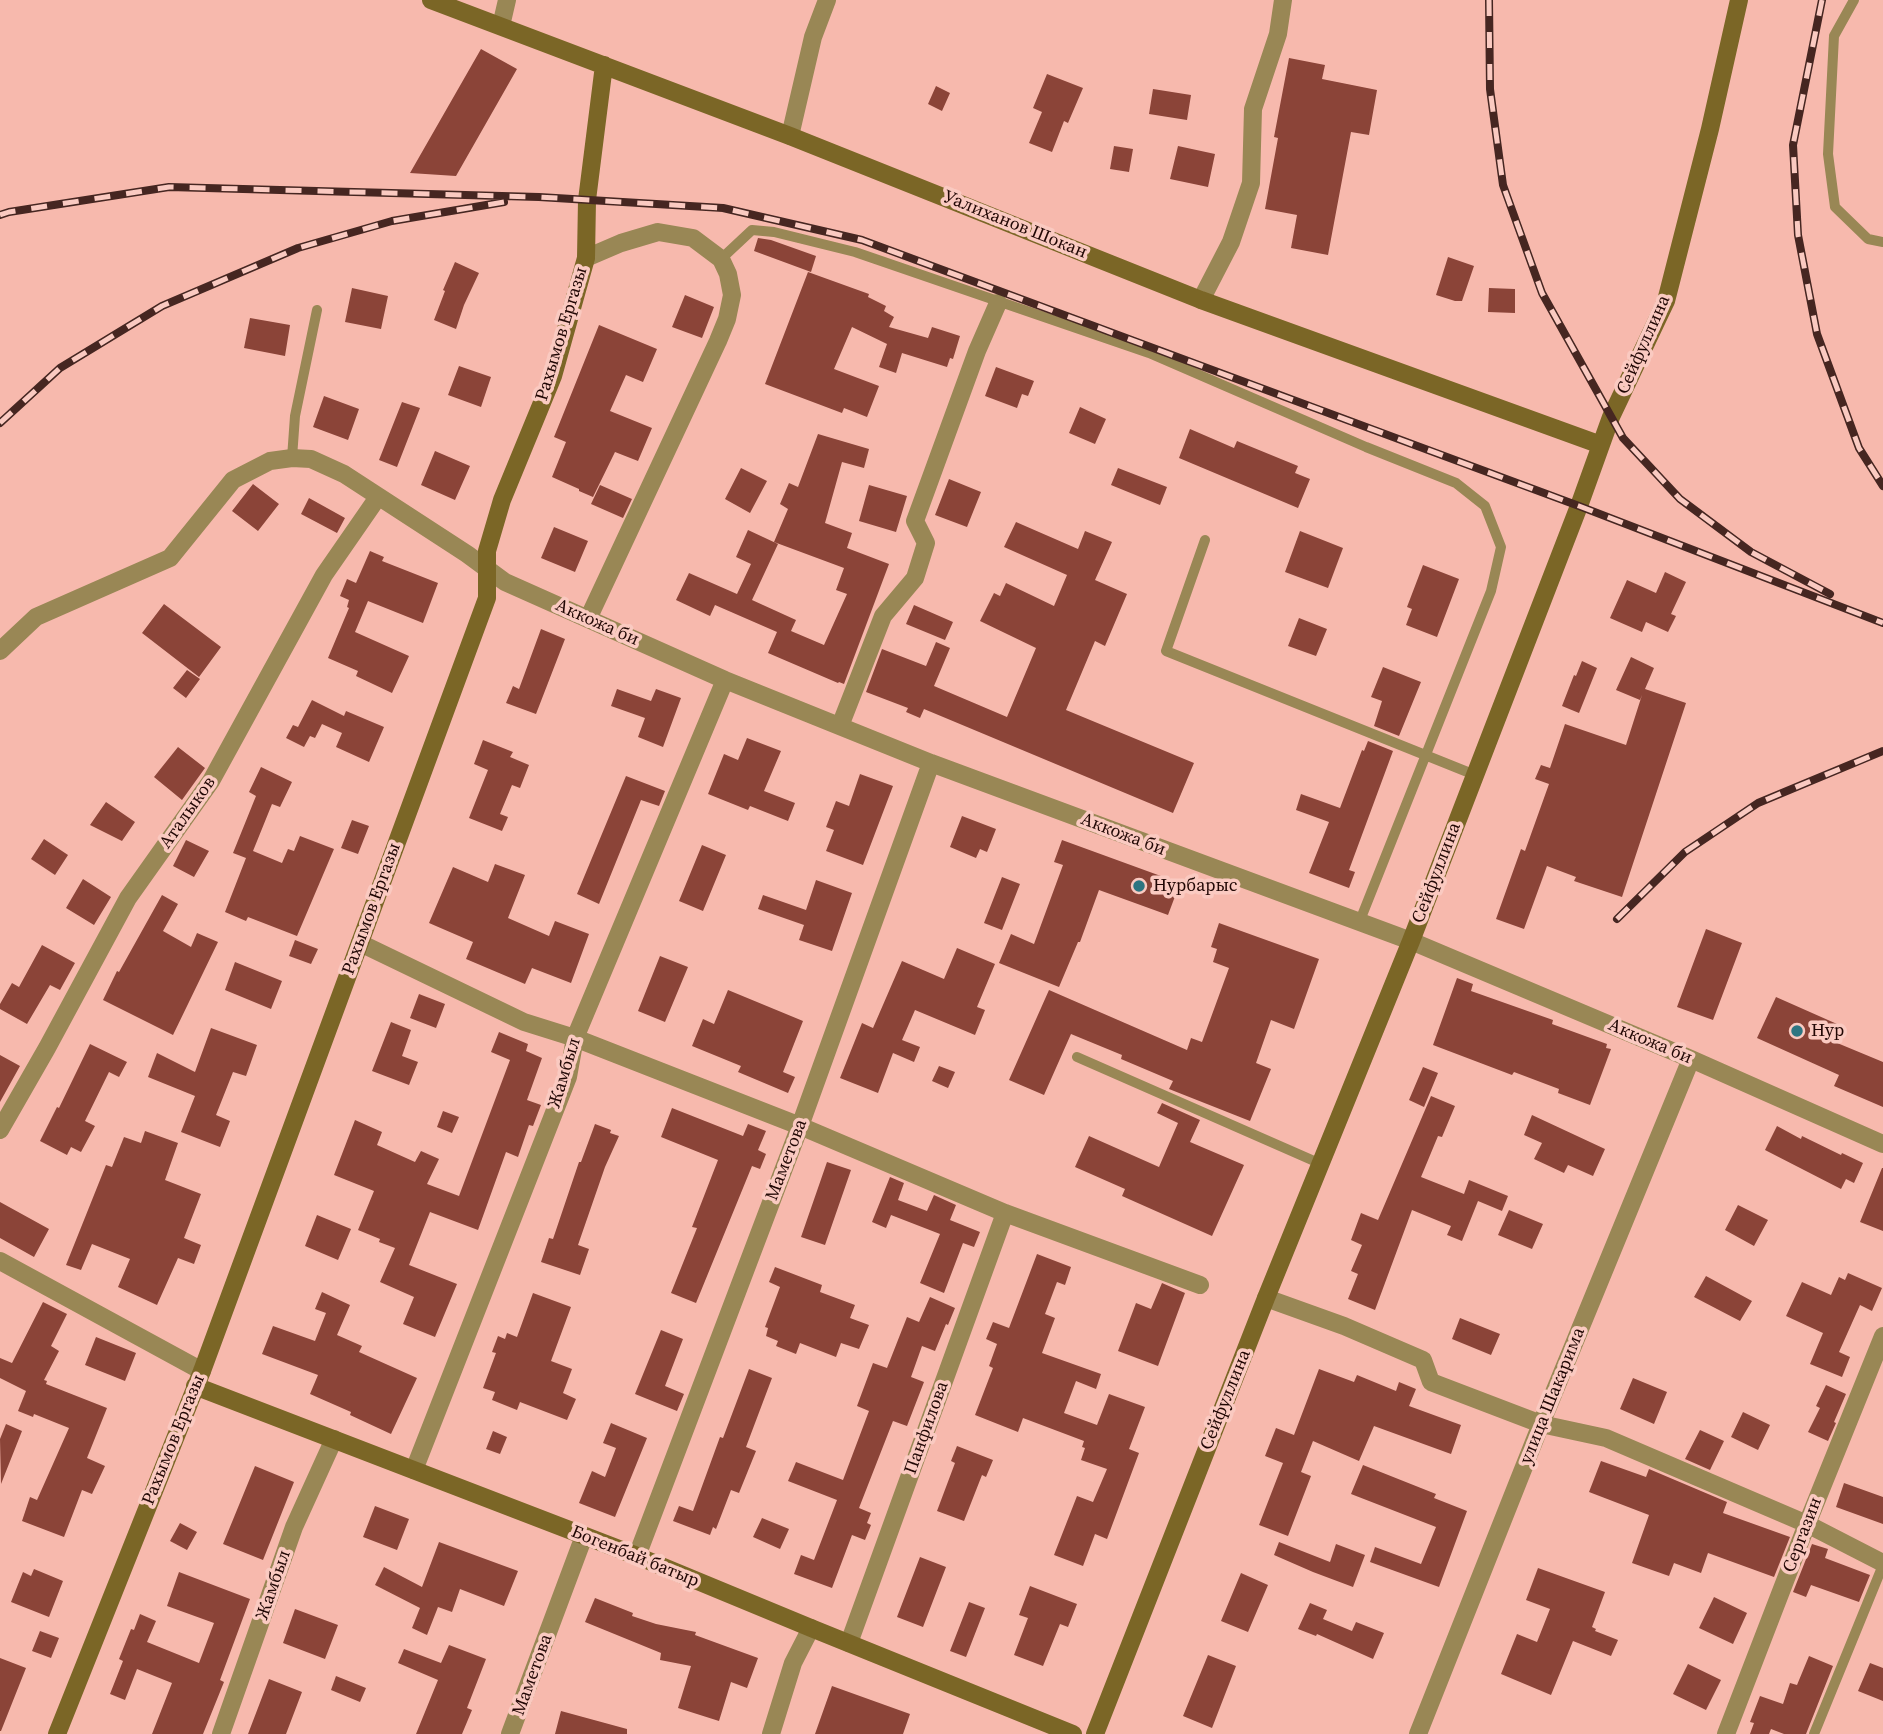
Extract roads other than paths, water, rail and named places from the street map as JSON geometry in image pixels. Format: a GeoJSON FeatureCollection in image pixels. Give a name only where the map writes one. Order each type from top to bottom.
{"type":"FeatureCollection","features":[{"type":"Feature","properties":{"kind":"street","name":"Уалиханов Шокан"},"geometry":{"type":"LineString","coordinates":[[431,0],[790,136],[1201,300],[1601,445]]}},
{"type":"Feature","properties":{"kind":"street"},"geometry":{"type":"LineString","coordinates":[[501,26],[507,0]]}},
{"type":"Feature","properties":{"kind":"street"},"geometry":{"type":"LineString","coordinates":[[790,136],[813,37],[827,0]]}},
{"type":"Feature","properties":{"kind":"street"},"geometry":{"type":"LineString","coordinates":[[1201,300],[1231,242],[1251,183],[1253,109],[1278,34],[1283,0]]}},
{"type":"Feature","properties":{"kind":"street","name":"Сейфуллина"},"geometry":{"type":"LineString","coordinates":[[1095,1734],[1266,1298],[1411,941],[1579,506],[1611,416],[1666,301],[1739,0]]}},
{"type":"Feature","properties":{"kind":"street","name":"Рахымов Ергазы"},"geometry":{"type":"LineString","coordinates":[[57,1734],[199,1379],[487,598],[487,551],[502,500],[553,376],[586,258],[587,200],[604,65]]}},
{"type":"Feature","properties":{"kind":"street"},"geometry":{"type":"LineString","coordinates":[[586,258],[621,243],[658,232],[693,238],[721,259],[728,274],[732,295],[727,319],[712,354],[588,619]]}},
{"type":"Feature","properties":{"kind":"street"},"geometry":{"type":"LineString","coordinates":[[840,726],[883,615],[915,578],[926,542],[915,521],[977,351],[998,303]]}},
{"type":"Feature","properties":{"kind":"street"},"geometry":{"type":"LineString","coordinates":[[0,651],[36,617],[170,558],[233,480],[270,461],[292,458]]}},
{"type":"Feature","properties":{"kind":"street","name":"Аккожа би"},"geometry":{"type":"LineString","coordinates":[[292,458],[311,459],[344,474],[505,582],[725,680],[931,762],[1411,941],[1691,1059],[1883,1144]]}},
{"type":"Feature","properties":{"kind":"street","name":"Аталыков"},"geometry":{"type":"LineString","coordinates":[[0,1130],[128,898],[211,781],[324,575],[377,497]]}},
{"type":"Feature","properties":{"kind":"street","name":"Жамбыл"},"geometry":{"type":"LineString","coordinates":[[414,1470],[568,1077],[575,1038],[725,680]]}},
{"type":"Feature","properties":{"kind":"street","name":"Маметова"},"geometry":{"type":"LineString","coordinates":[[637,1556],[800,1126],[931,762]]}},
{"type":"Feature","properties":{"kind":"street"},"geometry":{"type":"LineString","coordinates":[[360,943],[524,1022],[575,1038],[800,1126],[1005,1213],[1200,1285]]}},
{"type":"Feature","properties":{"kind":"street","name":"улица Шакарима"},"geometry":{"type":"LineString","coordinates":[[1418,1734],[1541,1424],[1691,1059]]}},
{"type":"Feature","properties":{"kind":"street","name":"Панфилова"},"geometry":{"type":"LineString","coordinates":[[849,1643],[1005,1213]]}},
{"type":"Feature","properties":{"kind":"street"},"geometry":{"type":"LineString","coordinates":[[0,1261],[199,1379]]}},
{"type":"Feature","properties":{"kind":"street"},"geometry":{"type":"LineString","coordinates":[[1266,1298],[1344,1326],[1423,1360],[1431,1382],[1541,1424],[1606,1438],[1807,1524],[1883,1564]]}},
{"type":"Feature","properties":{"kind":"street","name":"Сергазин"},"geometry":{"type":"LineString","coordinates":[[1726,1734],[1883,1336]]}},
{"type":"Feature","properties":{"kind":"street","name":"Богенбай батыр"},"geometry":{"type":"LineString","coordinates":[[199,1379],[334,1439],[637,1556],[1073,1734]]}},
{"type":"Feature","properties":{"kind":"street","name":"Жамбыл"},"geometry":{"type":"LineString","coordinates":[[221,1734],[294,1527],[334,1439]]}},
{"type":"Feature","properties":{"kind":"street","name":"Маметова"},"geometry":{"type":"LineString","coordinates":[[510,1734],[584,1536]]}},
{"type":"Feature","properties":{"kind":"street"},"geometry":{"type":"LineString","coordinates":[[771,1734],[793,1663],[811,1628]]}},
{"type":"Feature","properties":{"kind":"lane"},"geometry":{"type":"LineString","coordinates":[[1854,0],[1834,36],[1828,154],[1835,207],[1868,239],[1883,242]]}},
{"type":"Feature","properties":{"kind":"lane"},"geometry":{"type":"LineString","coordinates":[[721,259],[752,230],[774,232],[855,252],[1149,353],[1366,447],[1457,483],[1485,506],[1501,547],[1491,591],[1359,923]]}},
{"type":"Feature","properties":{"kind":"lane"},"geometry":{"type":"LineString","coordinates":[[292,458],[295,416],[317,310]]}},
{"type":"Feature","properties":{"kind":"lane"},"geometry":{"type":"LineString","coordinates":[[1205,540],[1166,651],[1475,775]]}},
{"type":"Feature","properties":{"kind":"lane"},"geometry":{"type":"LineString","coordinates":[[1077,1057],[1321,1164]]}},
{"type":"Feature","properties":{"kind":"lane"},"geometry":{"type":"LineString","coordinates":[[1814,1734],[1883,1564]]}},
{"type":"Feature","properties":{"kind":"railway"},"geometry":{"type":"LineString","coordinates":[[1489,0],[1490,89],[1503,185],[1542,293],[1623,438],[1680,499],[1751,552],[1830,594]]}},
{"type":"Feature","properties":{"kind":"railway"},"geometry":{"type":"LineString","coordinates":[[1822,0],[1793,145],[1798,235],[1817,334],[1859,448],[1883,486]]}},
{"type":"Feature","properties":{"kind":"railway"},"geometry":{"type":"LineString","coordinates":[[0,215],[169,187],[539,197],[723,208],[862,240],[1579,506],[1883,623]]}},
{"type":"Feature","properties":{"kind":"railway"},"geometry":{"type":"LineString","coordinates":[[0,423],[60,368],[162,306],[298,248],[392,221],[504,202]]}},
{"type":"Feature","properties":{"kind":"railway"},"geometry":{"type":"LineString","coordinates":[[1617,919],[1685,852],[1758,803],[1883,751]]}},
{"type":"Feature","properties":{"kind":"place","name":"Нурбарыс"},"geometry":{"type":"Point","coordinates":[1139,886]}},
{"type":"Feature","properties":{"kind":"place","name":"Нур"},"geometry":{"type":"Point","coordinates":[1797,1031]}}]}
